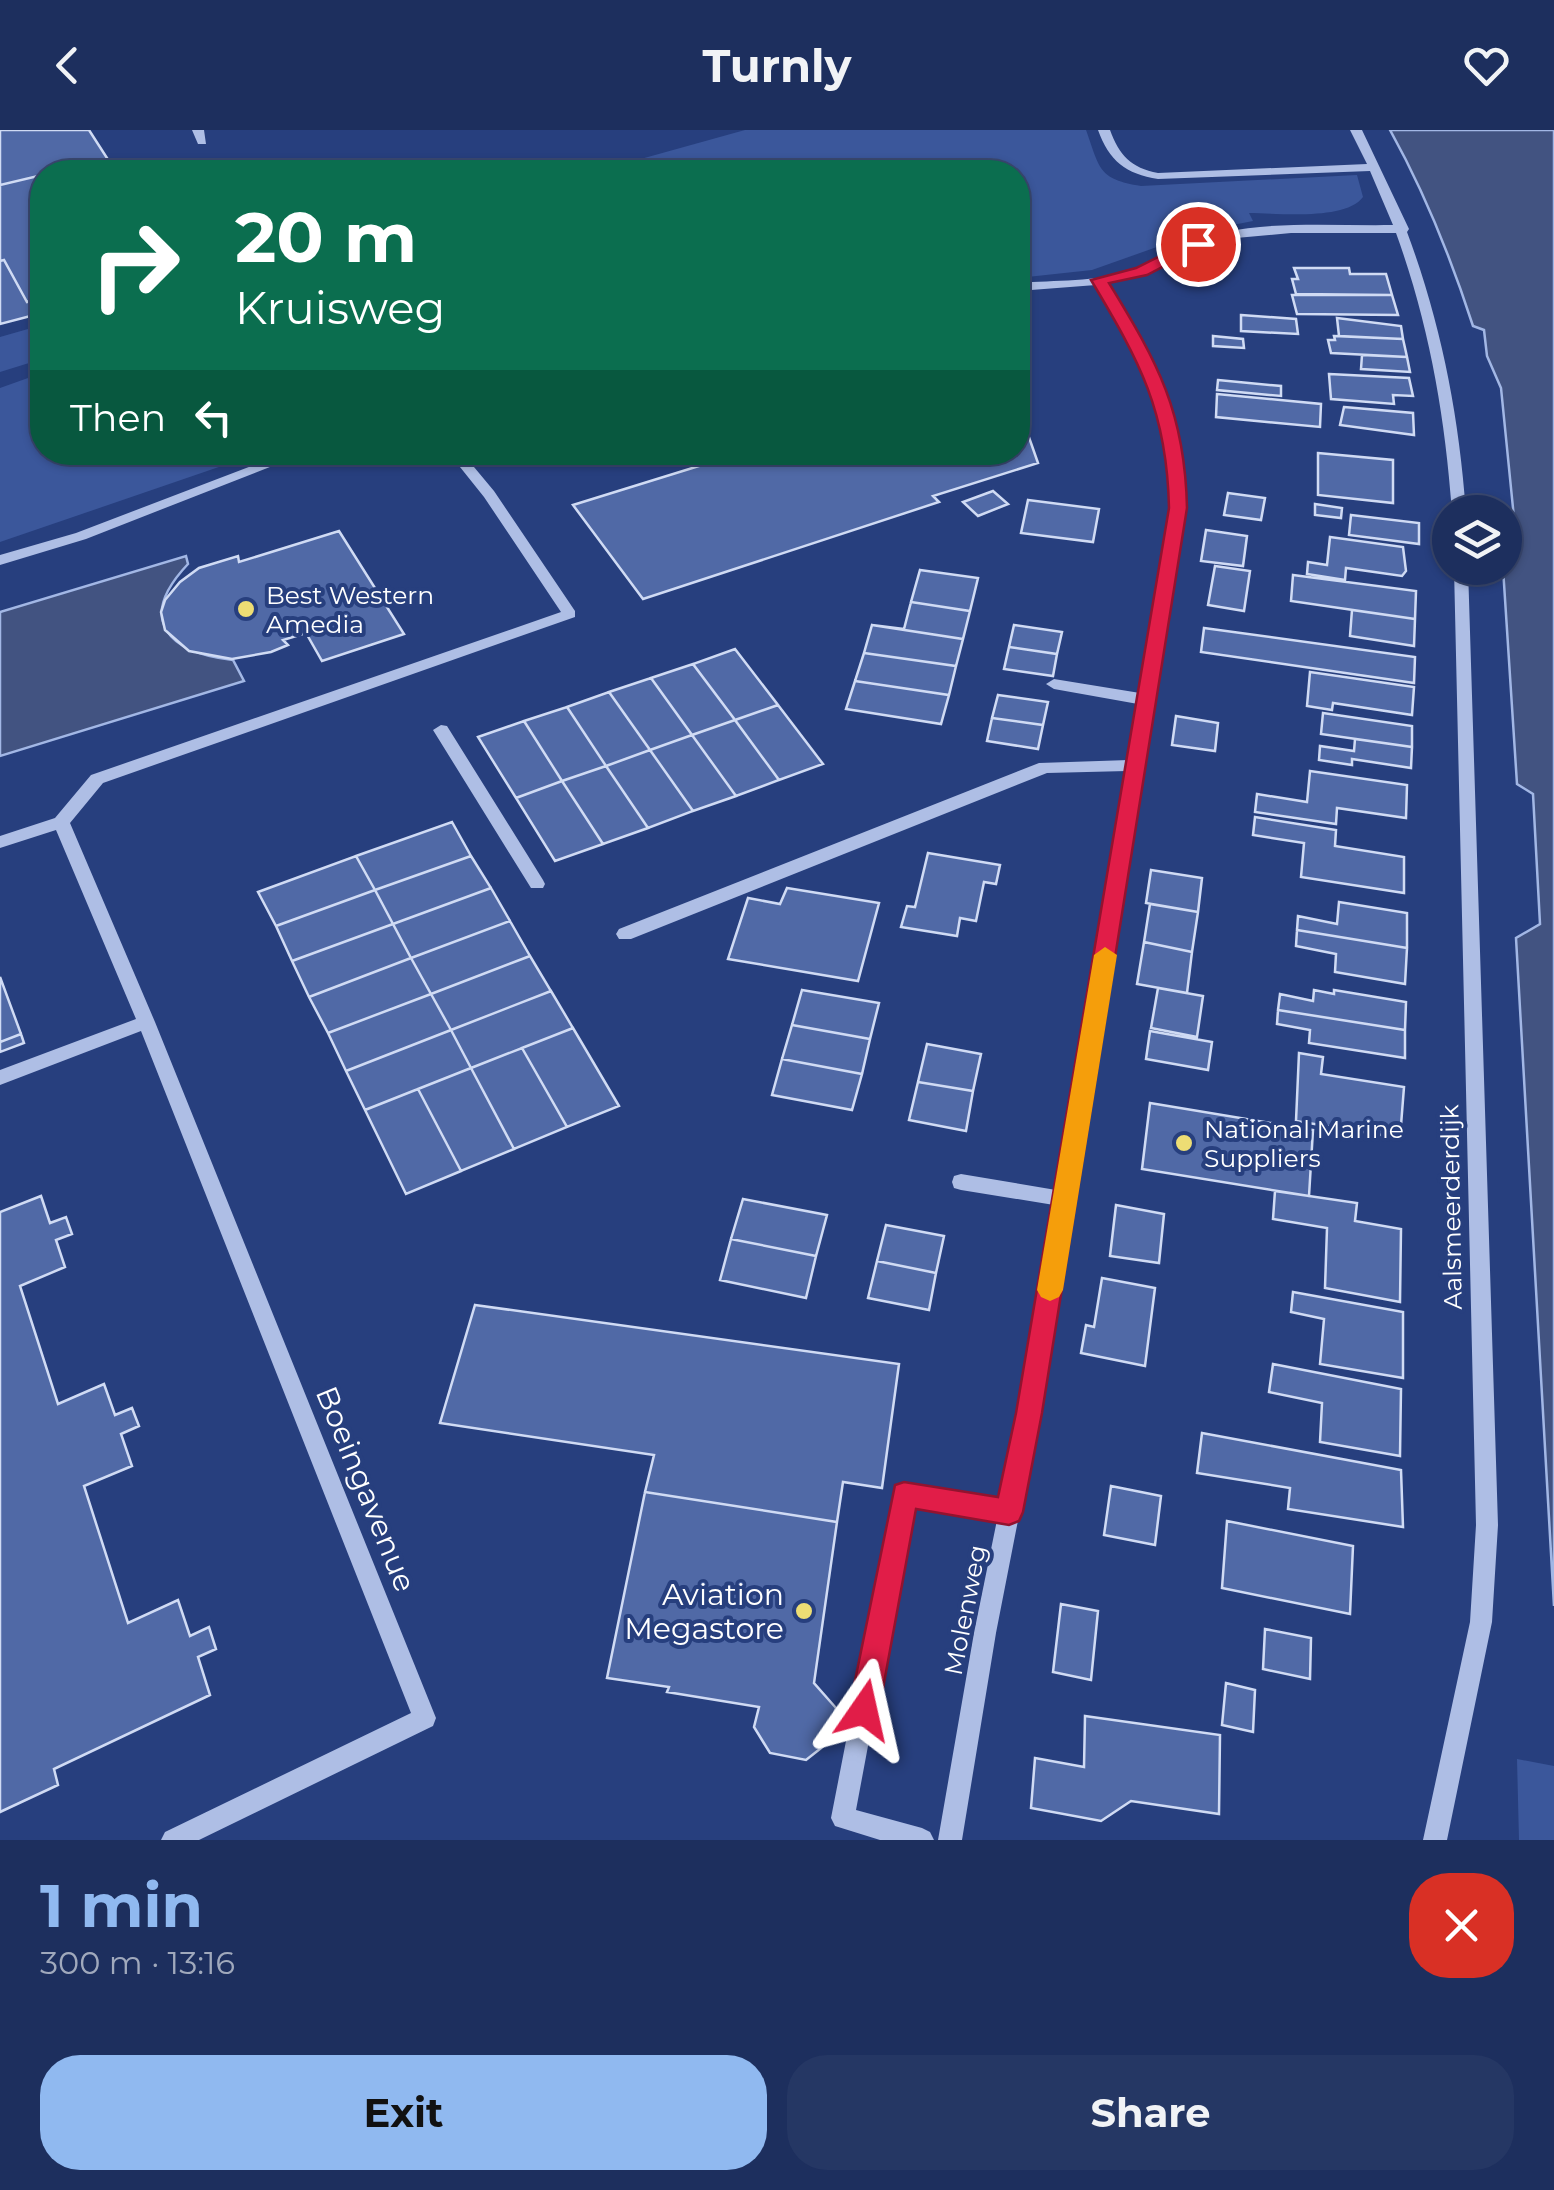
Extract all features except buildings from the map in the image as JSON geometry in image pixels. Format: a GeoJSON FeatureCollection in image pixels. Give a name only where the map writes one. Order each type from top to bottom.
{"type":"FeatureCollection","features":[{"type":"Feature","properties":{"kind":"street"},"geometry":{"type":"LineString","coordinates":[[1104,130],[1110,150],[1121,163],[1134,171],[1158,176],[1375,167]]}},
{"type":"Feature","properties":{"kind":"street"},"geometry":{"type":"LineString","coordinates":[[1356,130],[1415,259],[1444,373],[1456,495]]}},
{"type":"Feature","properties":{"kind":"street"},"geometry":{"type":"LineString","coordinates":[[1030,285],[1099,280],[1141,271],[1175,252],[1220,235],[1267,230],[1403,229]]}},
{"type":"Feature","properties":{"kind":"street","name":"Molenweg"},"geometry":{"type":"LineString","coordinates":[[950,1840],[1065,1198],[1178,508],[1177,462],[1165,406],[1145,355],[1099,280]]}},
{"type":"Feature","properties":{"kind":"street"},"geometry":{"type":"LineString","coordinates":[[0,560],[81,536],[268,465]]}},
{"type":"Feature","properties":{"kind":"street"},"geometry":{"type":"LineString","coordinates":[[0,842],[61,822],[97,780],[570,614],[489,494],[465,465]]}},
{"type":"Feature","properties":{"kind":"street","name":"Aalsmeerderdijk"},"geometry":{"type":"LineString","coordinates":[[1435,1840],[1480,1622],[1486,1525],[1461,585]]}},
{"type":"Feature","properties":{"kind":"street"},"geometry":{"type":"LineString","coordinates":[[1054,684],[1148,700]]}},
{"type":"Feature","properties":{"kind":"street"},"geometry":{"type":"LineString","coordinates":[[441,730],[537,884]]}},
{"type":"Feature","properties":{"kind":"street"},"geometry":{"type":"LineString","coordinates":[[625,934],[1045,767],[1137,765]]}},
{"type":"Feature","properties":{"kind":"street","name":"Boeingavenue"},"geometry":{"type":"LineString","coordinates":[[61,822],[146,1022],[426,1718],[173,1840]]}},
{"type":"Feature","properties":{"kind":"street"},"geometry":{"type":"LineString","coordinates":[[0,1078],[146,1022]]}},
{"type":"Feature","properties":{"kind":"street"},"geometry":{"type":"LineString","coordinates":[[961,1182],[1065,1198]]}},
{"type":"Feature","properties":{"kind":"street"},"geometry":{"type":"LineString","coordinates":[[922,1840],[843,1818],[904,1494],[1009,1512]]}},
{"type":"Feature","properties":{"kind":"shaded area"},"geometry":{"type":"Polygon","coordinates":[[[745,130],[1086,130],[1103,170],[1127,183],[1141,186],[1357,175],[1363,197],[1354,205],[1327,213],[1249,213],[1253,221],[1202,231],[1092,270],[1030,277],[1030,160],[637,160],[745,130]]]}},
{"type":"Feature","properties":{"kind":"shaded area"},"geometry":{"type":"Polygon","coordinates":[[[1390,130],[1554,130],[1554,1606],[1516,938],[1540,924],[1533,794],[1517,784],[1504,585],[1522,585],[1522,495],[1512,495],[1501,388],[1487,356],[1484,330],[1473,326],[1415,178],[1390,130]]]}},
{"type":"Feature","properties":{"kind":"shaded area"},"geometry":{"type":"Polygon","coordinates":[[[30,328],[30,363],[0,372],[0,337],[30,328]]]}},
{"type":"Feature","properties":{"kind":"shaded area"},"geometry":{"type":"Polygon","coordinates":[[[30,377],[30,465],[225,465],[0,542],[0,388],[30,377]]]}},
{"type":"Feature","properties":{"kind":"shaded area"},"geometry":{"type":"Polygon","coordinates":[[[186,556],[188,564],[164,602],[162,617],[167,630],[192,650],[233,660],[244,681],[0,756],[0,612],[186,556]]]}},
{"type":"Feature","properties":{"kind":"shaded area"},"geometry":{"type":"Polygon","coordinates":[[[1517,1759],[1554,1766],[1554,1840],[1519,1840],[1517,1759]]]}},
{"type":"Feature","properties":{"kind":"slow traffic"},"geometry":{"type":"LineString","coordinates":[[1050,1290],[1105,955]]}},
{"type":"Feature","properties":{"kind":"place","name":"Best Western Amedia"},"geometry":{"type":"Point","coordinates":[246,609]}},
{"type":"Feature","properties":{"kind":"place","name":"National Marine Suppliers"},"geometry":{"type":"Point","coordinates":[1184,1143]}},
{"type":"Feature","properties":{"kind":"place","name":"Aviation Megastore"},"geometry":{"type":"Point","coordinates":[804,1611]}},
{"type":"Feature","properties":{"kind":"route"},"geometry":{"type":"LineString","coordinates":[[864,1710],[904,1494],[1009,1512],[1029,1413],[1178,508],[1177,462],[1165,406],[1145,355],[1099,280],[1141,271],[1198,244]]}}]}
